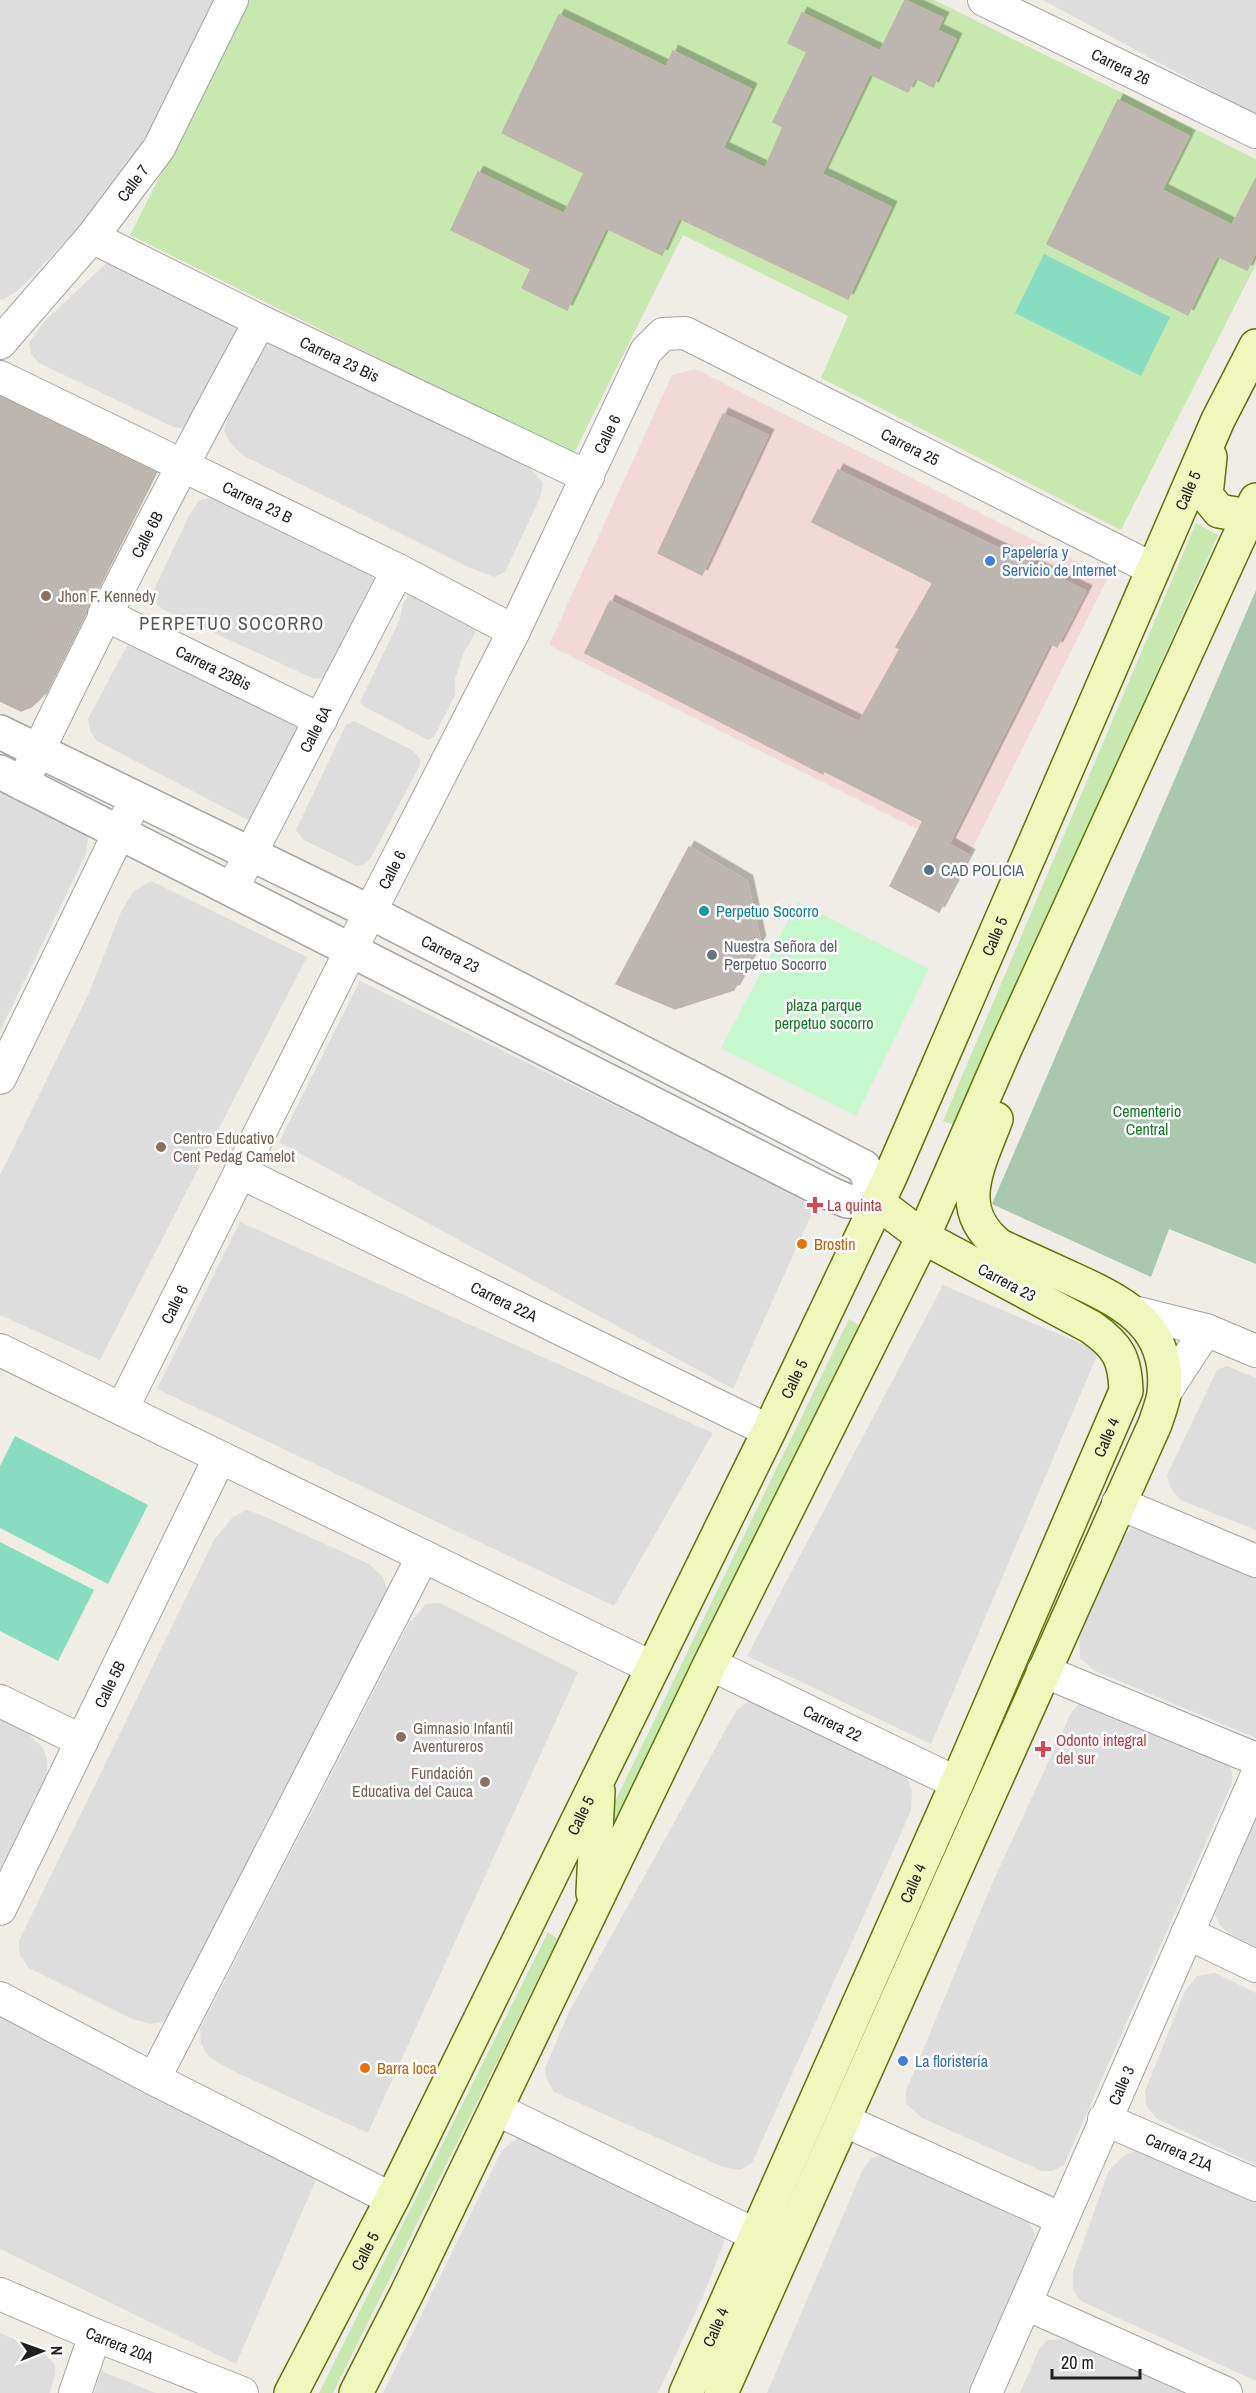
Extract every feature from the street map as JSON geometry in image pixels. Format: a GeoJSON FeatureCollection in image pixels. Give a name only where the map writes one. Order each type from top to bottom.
{"type":"FeatureCollection","features":[{"type":"Feature","properties":{"kind":"main road","name":"Calle 5"},"geometry":{"type":"LineString","coordinates":[[291,2393],[392,2199],[769,1431],[890,1177],[1218,420],[1256,346]]}},
{"type":"Feature","properties":{"kind":"main road"},"geometry":{"type":"LineString","coordinates":[[356,2393],[407,2293],[710,1664],[923,1237],[1005,1049],[1253,512],[1219,511],[1206,495],[1211,448],[1218,420]]}},
{"type":"Feature","properties":{"kind":"main road","name":"Carrera 23"},"geometry":{"type":"LineString","coordinates":[[1005,1049],[998,1113],[975,1177],[972,1194],[978,1222],[988,1236],[1000,1246],[1116,1299],[1134,1312],[1147,1326],[1158,1347],[1164,1368],[1164,1394]]}},
{"type":"Feature","properties":{"kind":"main road","name":"Carrera 23"},"geometry":{"type":"LineString","coordinates":[[877,1202],[923,1237],[1091,1327],[1110,1340],[1120,1355],[1125,1370]]}},
{"type":"Feature","properties":{"kind":"main road","name":"Calle 4"},"geometry":{"type":"LineString","coordinates":[[686,2393],[957,1783],[1116,1416],[1126,1391],[1125,1370]]}},
{"type":"Feature","properties":{"kind":"main road","name":"Calle 4"},"geometry":{"type":"LineString","coordinates":[[721,2393],[1155,1424],[1164,1394]]}},
{"type":"Feature","properties":{"kind":"main road"},"geometry":{"type":"LineString","coordinates":[[593,1907],[599,1778]]}},
{"type":"Feature","properties":{"kind":"main road"},"geometry":{"type":"LineString","coordinates":[[919,1948],[920,1867]]}},
{"type":"Feature","properties":{"kind":"street","name":"Calle 7"},"geometry":{"type":"LineString","coordinates":[[1,340],[92,237],[159,148],[232,0]]}},
{"type":"Feature","properties":{"kind":"street","name":"Carrera 26"},"geometry":{"type":"LineString","coordinates":[[984,0],[1256,132]]}},
{"type":"Feature","properties":{"kind":"street","name":"Carrera 23 Bis"},"geometry":{"type":"LineString","coordinates":[[92,237],[260,321],[588,477]]}},
{"type":"Feature","properties":{"kind":"street","name":"Calle 6B"},"geometry":{"type":"LineString","coordinates":[[11,778],[38,751],[104,614],[181,464],[260,321]]}},
{"type":"Feature","properties":{"kind":"street","name":"Carrera 25"},"geometry":{"type":"LineString","coordinates":[[663,334],[685,333],[1153,569]]}},
{"type":"Feature","properties":{"kind":"street","name":"Calle 6"},"geometry":{"type":"LineString","coordinates":[[122,1409],[370,912],[514,631],[646,351],[663,334]]}},
{"type":"Feature","properties":{"kind":"street","name":"Carrera 23 B"},"geometry":{"type":"LineString","coordinates":[[0,377],[398,570],[514,631]]}},
{"type":"Feature","properties":{"kind":"street","name":"Calle 6A"},"geometry":{"type":"LineString","coordinates":[[232,889],[398,570]]}},
{"type":"Feature","properties":{"kind":"street","name":"Carrera 23Bis"},"geometry":{"type":"LineString","coordinates":[[104,614],[321,720]]}},
{"type":"Feature","properties":{"kind":"street","name":"Carrera 23"},"geometry":{"type":"LineString","coordinates":[[0,732],[370,912],[864,1167],[877,1202]]}},
{"type":"Feature","properties":{"kind":"street"},"geometry":{"type":"LineString","coordinates":[[11,778],[829,1193],[847,1201],[877,1202]]}},
{"type":"Feature","properties":{"kind":"street"},"geometry":{"type":"LineString","coordinates":[[0,1078],[136,798]]}},
{"type":"Feature","properties":{"kind":"street","name":"Carrera 22A"},"geometry":{"type":"LineString","coordinates":[[240,1172],[769,1431]]}},
{"type":"Feature","properties":{"kind":"street","name":"Carrera 23"},"geometry":{"type":"LineString","coordinates":[[1134,1312],[1206,1330],[1256,1351]]}},
{"type":"Feature","properties":{"kind":"street"},"geometry":{"type":"LineString","coordinates":[[1164,1394],[1206,1330]]}},
{"type":"Feature","properties":{"kind":"street"},"geometry":{"type":"LineString","coordinates":[[0,1350],[652,1668]]}},
{"type":"Feature","properties":{"kind":"street","name":"Calle 5B"},"geometry":{"type":"LineString","coordinates":[[0,1909],[220,1457]]}},
{"type":"Feature","properties":{"kind":"street"},"geometry":{"type":"LineString","coordinates":[[1118,1503],[1256,1561]]}},
{"type":"Feature","properties":{"kind":"street"},"geometry":{"type":"LineString","coordinates":[[154,2079],[423,1556]]}},
{"type":"Feature","properties":{"kind":"street","name":"Carrera 22"},"geometry":{"type":"LineString","coordinates":[[710,1664],[957,1783]]}},
{"type":"Feature","properties":{"kind":"street"},"geometry":{"type":"LineString","coordinates":[[1043,1671],[1256,1759]]}},
{"type":"Feature","properties":{"kind":"street"},"geometry":{"type":"LineString","coordinates":[[0,1701],[82,1741]]}},
{"type":"Feature","properties":{"kind":"street","name":"Calle 3"},"geometry":{"type":"LineString","coordinates":[[986,2393],[1104,2119],[1256,1777]]}},
{"type":"Feature","properties":{"kind":"street"},"geometry":{"type":"LineString","coordinates":[[1187,1933],[1256,1966]]}},
{"type":"Feature","properties":{"kind":"street"},"geometry":{"type":"LineString","coordinates":[[0,1998],[154,2079],[392,2199]]}},
{"type":"Feature","properties":{"kind":"street"},"geometry":{"type":"LineString","coordinates":[[496,2109],[756,2235]]}},
{"type":"Feature","properties":{"kind":"street","name":"Carrera 21A"},"geometry":{"type":"LineString","coordinates":[[1104,2119],[1256,2185]]}},
{"type":"Feature","properties":{"kind":"street"},"geometry":{"type":"LineString","coordinates":[[843,2120],[1062,2219]]}},
{"type":"Feature","properties":{"kind":"street","name":"Carrera 20A"},"geometry":{"type":"LineString","coordinates":[[0,2294],[95,2335],[242,2393]]}},
{"type":"Feature","properties":{"kind":"street"},"geometry":{"type":"LineString","coordinates":[[1026,2304],[1226,2393]]}},
{"type":"Feature","properties":{"kind":"street"},"geometry":{"type":"LineString","coordinates":[[75,2393],[95,2335]]}},
{"type":"Feature","properties":{"kind":"shaded area"},"geometry":{"type":"Polygon","coordinates":[[[0,0],[220,0],[133,170],[19,290],[2,300],[0,299],[0,0]]]}},
{"type":"Feature","properties":{"kind":"shaded area"},"geometry":{"type":"Polygon","coordinates":[[[1043,0],[1256,0],[1256,115],[1043,0]]]}},
{"type":"Feature","properties":{"kind":"shaded area"},"geometry":{"type":"Polygon","coordinates":[[[118,258],[235,318],[237,328],[235,337],[186,429],[173,427],[39,363],[31,354],[29,343],[43,323],[103,266],[118,258]]]}},
{"type":"Feature","properties":{"kind":"shaded area"},"geometry":{"type":"Polygon","coordinates":[[[279,342],[291,345],[530,468],[543,483],[540,498],[505,572],[494,577],[468,567],[242,455],[228,440],[224,430],[234,401],[258,353],[268,344],[279,342]]]}},
{"type":"Feature","properties":{"kind":"shaded area"},"geometry":{"type":"Polygon","coordinates":[[[695,369],[1108,577],[969,855],[549,645],[672,375],[695,369]]]}},
{"type":"Feature","properties":{"kind":"shaded area"},"geometry":{"type":"Polygon","coordinates":[[[208,498],[225,502],[370,573],[376,582],[327,677],[314,679],[162,609],[155,603],[154,590],[190,513],[200,500],[208,498]]]}},
{"type":"Feature","properties":{"kind":"shaded area"},"geometry":{"type":"Polygon","coordinates":[[[415,585],[484,614],[465,649],[455,679],[455,695],[434,737],[428,740],[365,707],[360,702],[400,619],[403,604],[415,585]]]}},
{"type":"Feature","properties":{"kind":"shaded area"},"geometry":{"type":"Polygon","coordinates":[[[130,640],[307,715],[256,819],[246,819],[97,741],[91,732],[88,719],[130,640]]]}},
{"type":"Feature","properties":{"kind":"shaded area"},"geometry":{"type":"Polygon","coordinates":[[[354,721],[412,750],[420,759],[420,765],[372,856],[365,864],[357,866],[304,840],[296,830],[346,725],[354,721]]]}},
{"type":"Feature","properties":{"kind":"shaded area"},"geometry":{"type":"Polygon","coordinates":[[[0,777],[88,826],[88,838],[86,854],[0,1031],[0,777]]]}},
{"type":"Feature","properties":{"kind":"shaded area"},"geometry":{"type":"Polygon","coordinates":[[[151,881],[307,957],[100,1360],[0,1315],[0,1175],[89,993],[121,912],[133,892],[151,881]]]}},
{"type":"Feature","properties":{"kind":"shaded area"},"geometry":{"type":"Polygon","coordinates":[[[360,981],[816,1204],[733,1389],[279,1142],[360,981]]]}},
{"type":"Feature","properties":{"kind":"shaded area"},"geometry":{"type":"Polygon","coordinates":[[[240,1222],[713,1433],[614,1606],[157,1389],[240,1222]]]}},
{"type":"Feature","properties":{"kind":"shaded area"},"geometry":{"type":"Polygon","coordinates":[[[943,1285],[1099,1351],[931,1744],[747,1656],[943,1285]]]}},
{"type":"Feature","properties":{"kind":"shaded area"},"geometry":{"type":"Polygon","coordinates":[[[1227,1366],[1256,1378],[1256,1530],[1180,1500],[1170,1487],[1167,1475],[1217,1370],[1227,1366]]]}},
{"type":"Feature","properties":{"kind":"shaded area"},"geometry":{"type":"Polygon","coordinates":[[[246,1510],[369,1564],[383,1577],[387,1590],[373,1623],[171,2014],[162,2022],[150,2024],[130,2018],[29,1968],[20,1956],[19,1941],[214,1540],[233,1517],[246,1510]]]}},
{"type":"Feature","properties":{"kind":"shaded area"},"geometry":{"type":"Polygon","coordinates":[[[1132,1528],[1162,1536],[1256,1573],[1256,1738],[1095,1671],[1080,1658],[1079,1629],[1115,1546],[1132,1528]]]}},
{"type":"Feature","properties":{"kind":"shaded area"},"geometry":{"type":"Polygon","coordinates":[[[440,1603],[578,1672],[368,2133],[233,2071],[209,2057],[201,2044],[200,2029],[408,1625],[426,1604],[440,1603]]]}},
{"type":"Feature","properties":{"kind":"shaded area"},"geometry":{"type":"Polygon","coordinates":[[[1085,1697],[1223,1753],[1232,1772],[1232,1783],[1064,2165],[1052,2171],[1042,2171],[922,2118],[906,2104],[906,2091],[991,1886],[1071,1713],[1085,1697]]]}},
{"type":"Feature","properties":{"kind":"shaded area"},"geometry":{"type":"Polygon","coordinates":[[[748,1701],[765,1703],[890,1767],[907,1778],[912,1792],[911,1811],[752,2163],[740,2170],[723,2167],[554,2092],[547,2080],[545,2068],[569,2012],[736,1711],[748,1701]]]}},
{"type":"Feature","properties":{"kind":"shaded area"},"geometry":{"type":"Polygon","coordinates":[[[0,1720],[27,1733],[43,1748],[47,1759],[47,1776],[0,1870],[0,1720]]]}},
{"type":"Feature","properties":{"kind":"shaded area"},"geometry":{"type":"Polygon","coordinates":[[[1256,1818],[1256,1947],[1230,1935],[1219,1924],[1215,1915],[1256,1818]]]}},
{"type":"Feature","properties":{"kind":"shaded area"},"geometry":{"type":"Polygon","coordinates":[[[1215,1973],[1256,1993],[1256,2165],[1156,2118],[1146,2105],[1145,2091],[1185,1991],[1197,1976],[1215,1973]]]}},
{"type":"Feature","properties":{"kind":"shaded area"},"geometry":{"type":"Polygon","coordinates":[[[0,2013],[319,2173],[236,2364],[0,2249],[0,2013]]]}},
{"type":"Feature","properties":{"kind":"shaded area"},"geometry":{"type":"Polygon","coordinates":[[[519,2137],[724,2236],[724,2243],[703,2296],[658,2393],[383,2393],[502,2150],[519,2137]]]}},
{"type":"Feature","properties":{"kind":"shaded area"},"geometry":{"type":"Polygon","coordinates":[[[1139,2150],[1256,2199],[1256,2381],[1081,2301],[1073,2290],[1073,2271],[1109,2170],[1126,2154],[1139,2150]]]}},
{"type":"Feature","properties":{"kind":"shaded area"},"geometry":{"type":"Polygon","coordinates":[[[882,2155],[1019,2213],[1029,2222],[1035,2234],[1033,2245],[969,2393],[767,2393],[863,2169],[872,2158],[882,2155]]]}},
{"type":"Feature","properties":{"kind":"shaded area"},"geometry":{"type":"Polygon","coordinates":[[[0,2333],[42,2351],[55,2365],[50,2393],[0,2393],[0,2333]]]}},
{"type":"Feature","properties":{"kind":"shaded area"},"geometry":{"type":"Polygon","coordinates":[[[1062,2339],[1190,2393],[1020,2393],[1040,2347],[1048,2340],[1062,2339]]]}},
{"type":"Feature","properties":{"kind":"shaded area"},"geometry":{"type":"Polygon","coordinates":[[[101,2371],[156,2393],[94,2393],[101,2371]]]}},
{"type":"Feature","properties":{"kind":"green space"},"geometry":{"type":"Polygon","coordinates":[[[249,0],[934,0],[1256,159],[1256,264],[1121,530],[821,378],[848,316],[683,235],[573,455],[130,235],[249,0]]]}},
{"type":"Feature","properties":{"kind":"green space"},"geometry":{"type":"Polygon","coordinates":[[[1044,254],[1170,317],[1141,376],[1015,313],[1044,254]]]}},
{"type":"Feature","properties":{"kind":"green space"},"geometry":{"type":"Polygon","coordinates":[[[1196,523],[1218,535],[955,1125],[943,1121],[1196,523]]]}},
{"type":"Feature","properties":{"kind":"green space","name":"Cementerio Central"},"geometry":{"type":"Polygon","coordinates":[[[1256,590],[1256,1264],[1169,1229],[1151,1277],[992,1204],[1256,590]]]}},
{"type":"Feature","properties":{"kind":"green space","name":"plaza parque perpetuo socorro"},"geometry":{"type":"Polygon","coordinates":[[[798,902],[929,969],[856,1116],[721,1048],[798,902]]]}},
{"type":"Feature","properties":{"kind":"green space"},"geometry":{"type":"Polygon","coordinates":[[[849,1319],[864,1329],[608,1841],[603,1826],[849,1319]]]}},
{"type":"Feature","properties":{"kind":"green space"},"geometry":{"type":"Polygon","coordinates":[[[15,1436],[148,1505],[108,1584],[0,1528],[0,1466],[15,1436]]]}},
{"type":"Feature","properties":{"kind":"green space"},"geometry":{"type":"Polygon","coordinates":[[[0,1542],[94,1590],[58,1661],[0,1631],[0,1542]]]}},
{"type":"Feature","properties":{"kind":"green space"},"geometry":{"type":"Polygon","coordinates":[[[548,1932],[558,1939],[333,2393],[319,2393],[548,1932]]]}},
{"type":"Feature","properties":{"kind":"building"},"geometry":{"type":"Polygon","coordinates":[[[905,0],[943,18],[937,30],[956,39],[933,87],[915,78],[908,92],[870,74],[822,174],[891,207],[848,299],[679,218],[662,255],[606,228],[567,310],[522,288],[531,269],[451,230],[478,172],[564,214],[584,173],[502,133],[559,15],[666,67],[673,51],[751,89],[723,148],[765,168],[783,127],[773,122],[807,52],[788,43],[802,13],[880,51],[905,0]]]}},
{"type":"Feature","properties":{"kind":"building"},"geometry":{"type":"Polygon","coordinates":[[[1118,100],[1189,136],[1162,190],[1232,225],[1256,178],[1256,252],[1247,270],[1217,256],[1188,315],[1047,244],[1118,100]]]}},
{"type":"Feature","properties":{"kind":"building","name":"Jhon F. Kennedy"},"geometry":{"type":"Polygon","coordinates":[[[0,397],[154,472],[41,698],[31,707],[21,711],[0,701],[0,397]]]}},
{"type":"Feature","properties":{"kind":"building"},"geometry":{"type":"Polygon","coordinates":[[[723,414],[768,435],[702,575],[658,553],[723,414]]]}},
{"type":"Feature","properties":{"kind":"building"},"geometry":{"type":"Polygon","coordinates":[[[838,470],[1086,591],[1057,647],[1050,643],[949,844],[969,855],[939,912],[890,886],[923,821],[824,771],[823,774],[585,653],[610,601],[859,722],[900,649],[896,647],[933,583],[812,522],[838,470]]]}},
{"type":"Feature","properties":{"kind":"building","name":"Perpetuo Socorro"},"geometry":{"type":"Polygon","coordinates":[[[689,847],[747,881],[760,941],[734,990],[675,1009],[616,984],[689,847]]]}},
{"type":"Feature","properties":{"kind":"place","name":"Papelería y Servicio de Internet"},"geometry":{"type":"Point","coordinates":[990,561]}},
{"type":"Feature","properties":{"kind":"place","name":"Jhon F. Kennedy"},"geometry":{"type":"Point","coordinates":[46,596]}},
{"type":"Feature","properties":{"kind":"place","name":"CAD POLICIA"},"geometry":{"type":"Point","coordinates":[929,870]}},
{"type":"Feature","properties":{"kind":"place","name":"Perpetuo Socorro"},"geometry":{"type":"Point","coordinates":[704,911]}},
{"type":"Feature","properties":{"kind":"place","name":"Nuestra Señora del Perpetuo Socorro"},"geometry":{"type":"Point","coordinates":[712,955]}},
{"type":"Feature","properties":{"kind":"place","name":"Centro Educativo Cent Pedag Camelot"},"geometry":{"type":"Point","coordinates":[161,1147]}},
{"type":"Feature","properties":{"kind":"place","name":"La quinta"},"geometry":{"type":"Point","coordinates":[815,1205]}},
{"type":"Feature","properties":{"kind":"place","name":"Brostin"},"geometry":{"type":"Point","coordinates":[802,1244]}},
{"type":"Feature","properties":{"kind":"place","name":"Gimnasio Infantil Aventureros"},"geometry":{"type":"Point","coordinates":[401,1737]}},
{"type":"Feature","properties":{"kind":"place","name":"Odonto integral del sur"},"geometry":{"type":"Point","coordinates":[1043,1749]}},
{"type":"Feature","properties":{"kind":"place","name":"Fundación Educativa del Cauca"},"geometry":{"type":"Point","coordinates":[485,1782]}},
{"type":"Feature","properties":{"kind":"place","name":"La floristería"},"geometry":{"type":"Point","coordinates":[903,2061]}},
{"type":"Feature","properties":{"kind":"place","name":"Barra loca"},"geometry":{"type":"Point","coordinates":[365,2068]}},
{"type":"Feature","properties":{"kind":"district","name":"PERPETUO SOCORRO"},"geometry":{"type":"Point","coordinates":[232,624]}}]}
